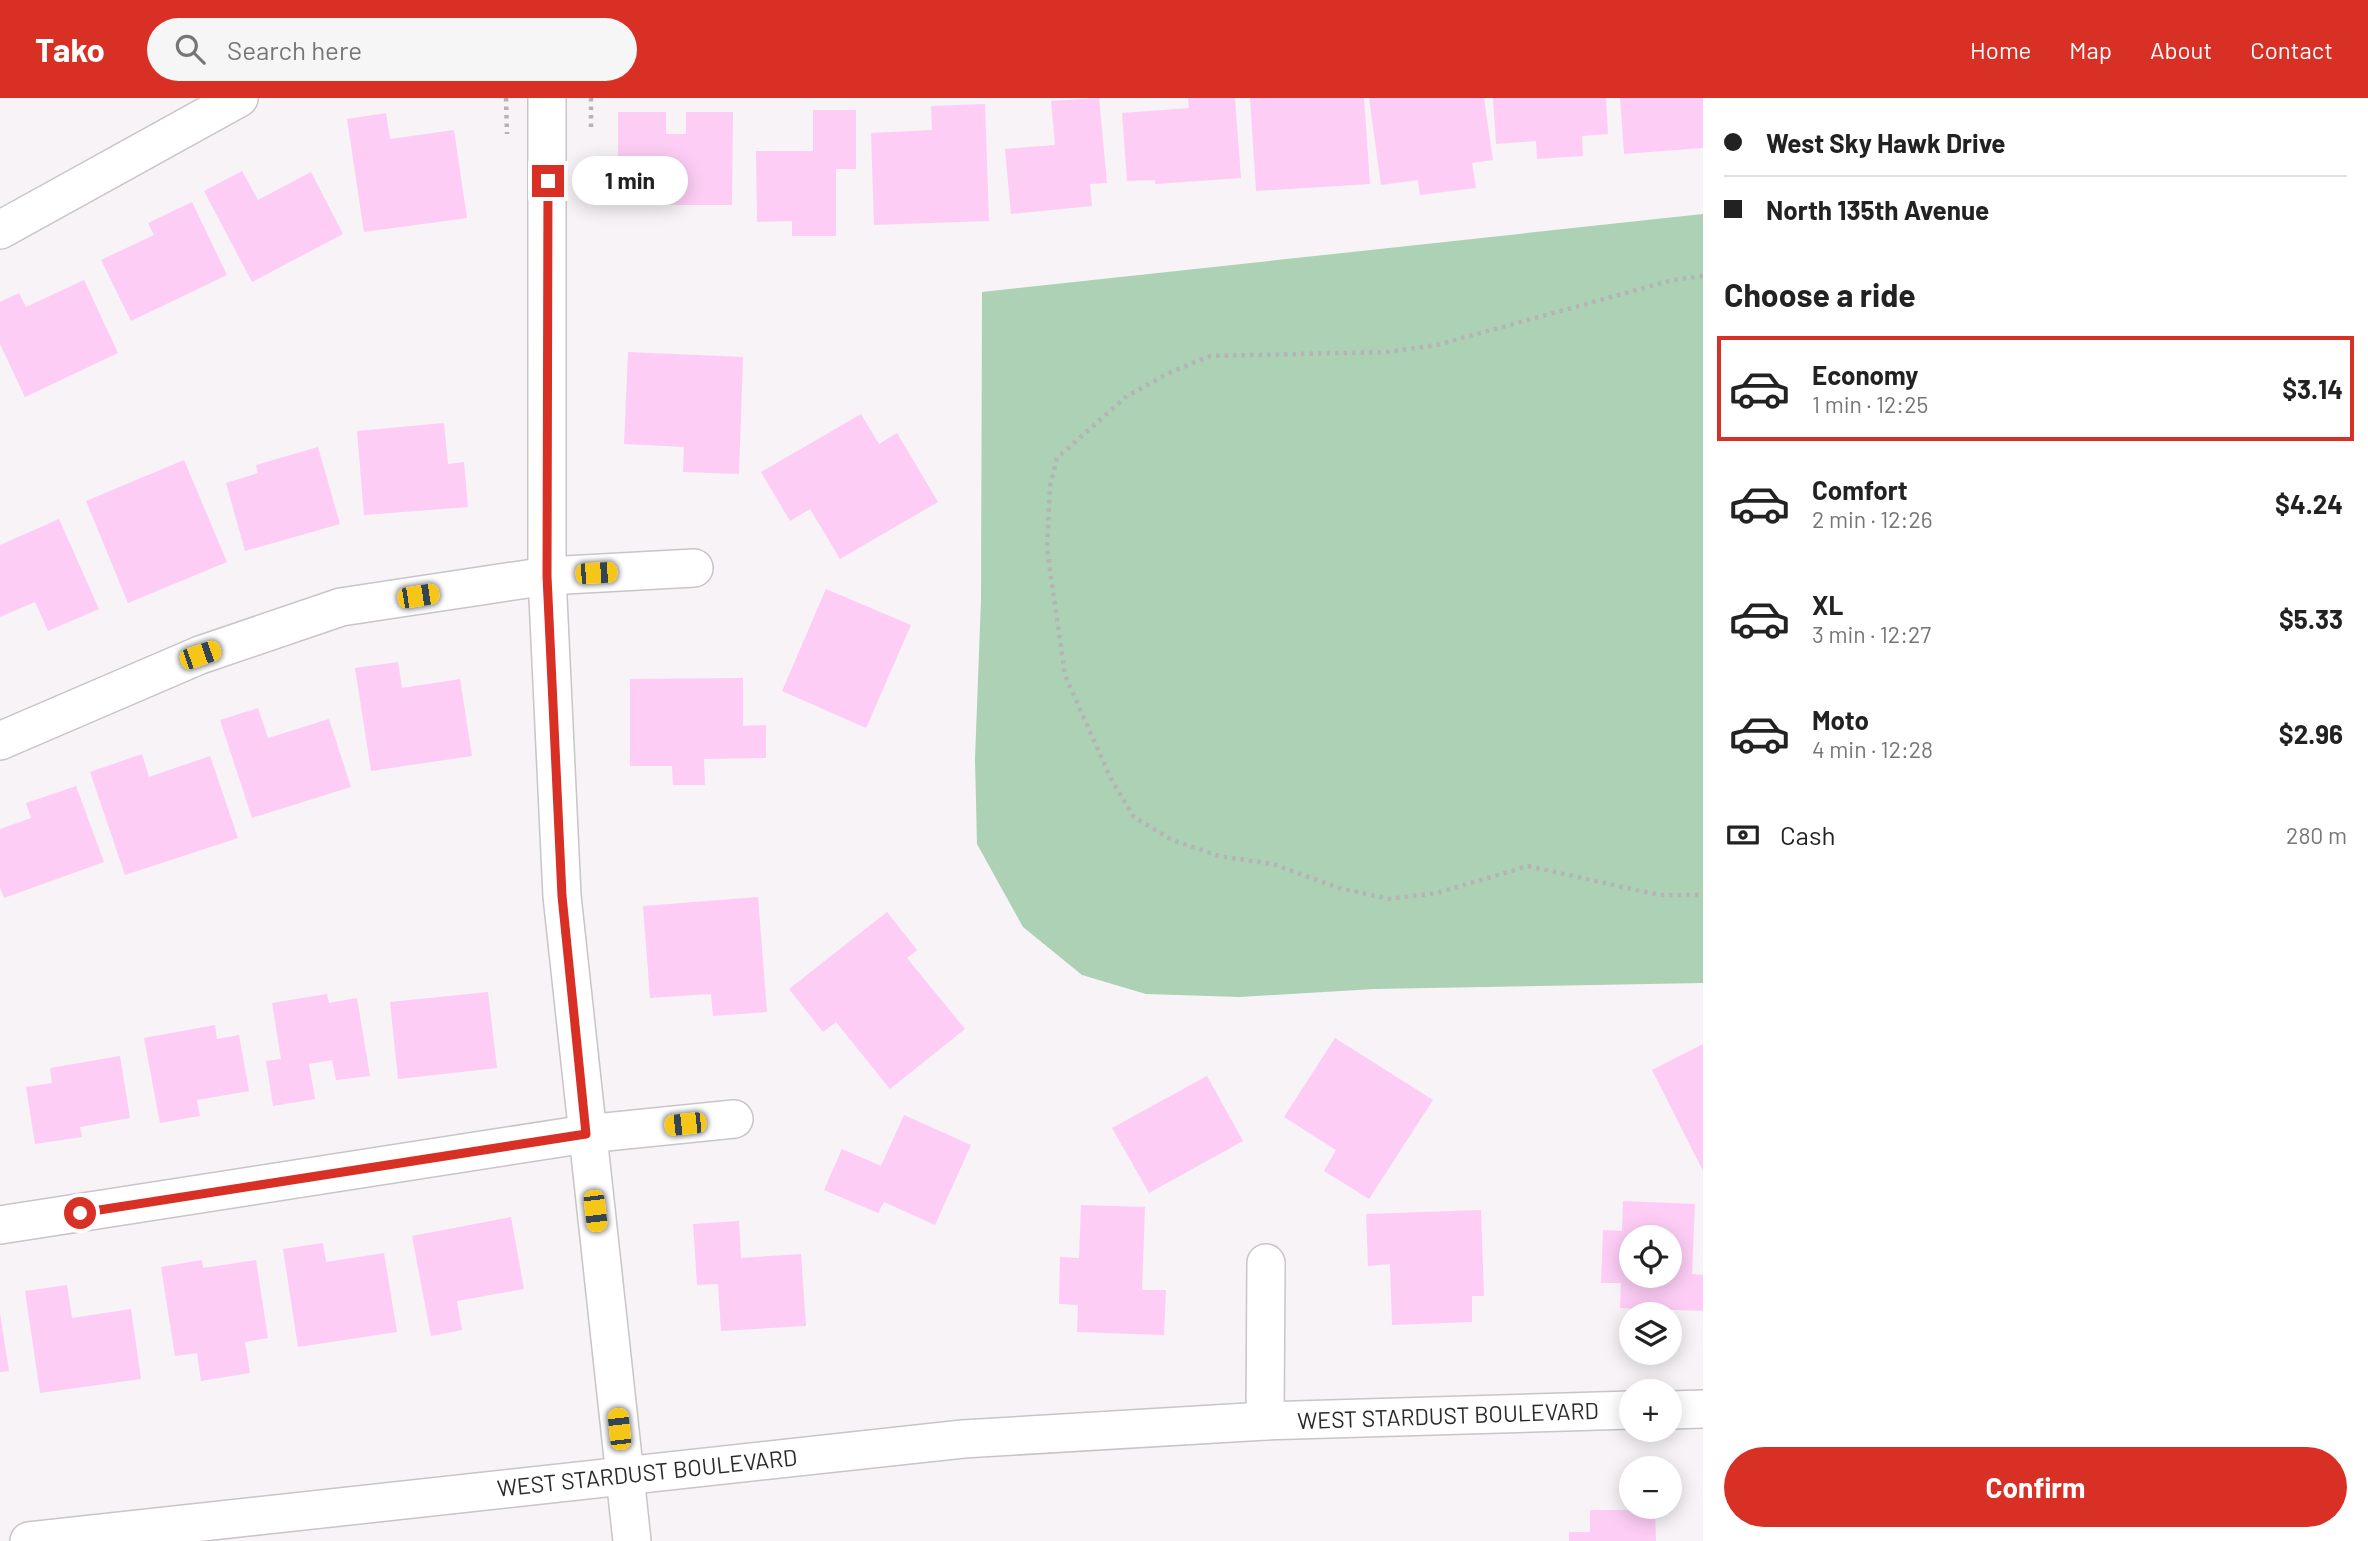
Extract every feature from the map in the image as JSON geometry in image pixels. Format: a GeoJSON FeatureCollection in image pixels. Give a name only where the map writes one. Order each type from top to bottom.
{"type":"FeatureCollection","features":[{"type":"Feature","properties":{"kind":"street"},"geometry":{"type":"LineString","coordinates":[[0,230],[239,98]]}},
{"type":"Feature","properties":{"kind":"street"},"geometry":{"type":"LineString","coordinates":[[547,98],[547,576],[562,896],[632,1541]]}},
{"type":"Feature","properties":{"kind":"street"},"geometry":{"type":"LineString","coordinates":[[0,741],[200,655],[341,607],[547,576],[694,568]]}},
{"type":"Feature","properties":{"kind":"street"},"geometry":{"type":"LineString","coordinates":[[0,1225],[586,1134],[734,1119]]}},
{"type":"Feature","properties":{"kind":"street","name":"WEST STARDUST BOULEVARD"},"geometry":{"type":"LineString","coordinates":[[1265,1421],[1266,1263]]}},
{"type":"Feature","properties":{"kind":"street"},"geometry":{"type":"LineString","coordinates":[[1682,1409],[1703,1409]]}},
{"type":"Feature","properties":{"kind":"street","name":"WEST STARDUST BOULEVARD"},"geometry":{"type":"LineString","coordinates":[[29,1541],[962,1439],[1265,1421],[1619,1410]]}},
{"type":"Feature","properties":{"kind":"path"},"geometry":{"type":"LineString","coordinates":[[506,98],[507,134]]}},
{"type":"Feature","properties":{"kind":"path"},"geometry":{"type":"LineString","coordinates":[[591,98],[591,128]]}},
{"type":"Feature","properties":{"kind":"path"},"geometry":{"type":"LineString","coordinates":[[1703,276],[1673,280],[1437,345],[1387,352],[1210,356],[1169,373],[1127,396],[1057,458],[1050,485],[1047,549],[1055,622],[1065,675],[1111,779],[1134,817],[1172,840],[1219,856],[1273,864],[1339,888],[1389,899],[1437,893],[1528,866],[1659,895],[1703,895]]}},
{"type":"Feature","properties":{"kind":"green space"},"geometry":{"type":"Polygon","coordinates":[[[1703,214],[1703,983],[1374,989],[1240,997],[1146,994],[1082,975],[1023,927],[977,844],[975,759],[981,600],[982,292],[1703,214]]]}},
{"type":"Feature","properties":{"kind":"building"},"geometry":{"type":"Polygon","coordinates":[[[1099,98],[1107,183],[1090,184],[1092,206],[1011,214],[1005,149],[1055,145],[1051,101],[1099,98]]]}},
{"type":"Feature","properties":{"kind":"building"},"geometry":{"type":"Polygon","coordinates":[[[1188,98],[1235,98],[1241,178],[1155,184],[1155,180],[1127,181],[1122,113],[1189,108],[1188,98]]]}},
{"type":"Feature","properties":{"kind":"building"},"geometry":{"type":"Polygon","coordinates":[[[1250,98],[1364,98],[1370,184],[1256,191],[1250,98]]]}},
{"type":"Feature","properties":{"kind":"building"},"geometry":{"type":"Polygon","coordinates":[[[1369,98],[1484,98],[1493,160],[1472,163],[1476,188],[1420,195],[1418,180],[1381,185],[1369,98]]]}},
{"type":"Feature","properties":{"kind":"building"},"geometry":{"type":"Polygon","coordinates":[[[1493,98],[1606,98],[1608,134],[1582,136],[1583,156],[1537,159],[1536,141],[1496,144],[1493,98]]]}},
{"type":"Feature","properties":{"kind":"building"},"geometry":{"type":"Polygon","coordinates":[[[1620,98],[1703,98],[1703,148],[1624,154],[1620,98]]]}},
{"type":"Feature","properties":{"kind":"building"},"geometry":{"type":"Polygon","coordinates":[[[985,104],[989,221],[874,225],[871,133],[932,130],[931,106],[985,104]]]}},
{"type":"Feature","properties":{"kind":"building"},"geometry":{"type":"Polygon","coordinates":[[[813,110],[856,110],[856,169],[836,169],[836,236],[792,236],[792,221],[757,222],[756,151],[813,151],[813,110]]]}},
{"type":"Feature","properties":{"kind":"building"},"geometry":{"type":"Polygon","coordinates":[[[618,112],[666,112],[666,134],[686,134],[686,112],[733,112],[732,205],[618,205],[618,112]]]}},
{"type":"Feature","properties":{"kind":"building"},"geometry":{"type":"Polygon","coordinates":[[[386,113],[390,139],[454,130],[467,218],[364,232],[347,119],[386,113]]]}},
{"type":"Feature","properties":{"kind":"building"},"geometry":{"type":"Polygon","coordinates":[[[242,171],[258,200],[311,172],[343,234],[252,282],[204,191],[242,171]]]}},
{"type":"Feature","properties":{"kind":"building"},"geometry":{"type":"Polygon","coordinates":[[[192,202],[227,275],[131,321],[101,260],[154,235],[148,223],[192,202]]]}},
{"type":"Feature","properties":{"kind":"building"},"geometry":{"type":"Polygon","coordinates":[[[84,280],[118,353],[25,397],[0,344],[0,302],[19,293],[26,307],[84,280]]]}},
{"type":"Feature","properties":{"kind":"building"},"geometry":{"type":"Polygon","coordinates":[[[628,352],[743,357],[739,474],[683,472],[684,447],[624,444],[628,352]]]}},
{"type":"Feature","properties":{"kind":"building"},"geometry":{"type":"Polygon","coordinates":[[[861,414],[879,444],[897,433],[938,502],[840,559],[810,509],[790,521],[761,472],[861,414]]]}},
{"type":"Feature","properties":{"kind":"building"},"geometry":{"type":"Polygon","coordinates":[[[444,423],[448,464],[464,462],[468,507],[364,515],[357,431],[444,423]]]}},
{"type":"Feature","properties":{"kind":"building"},"geometry":{"type":"Polygon","coordinates":[[[318,447],[340,524],[245,551],[226,483],[258,473],[256,465],[318,447]]]}},
{"type":"Feature","properties":{"kind":"building"},"geometry":{"type":"Polygon","coordinates":[[[184,460],[227,562],[128,603],[86,501],[184,460]]]}},
{"type":"Feature","properties":{"kind":"building"},"geometry":{"type":"Polygon","coordinates":[[[59,519],[99,609],[48,631],[35,602],[0,617],[0,545],[59,519]]]}},
{"type":"Feature","properties":{"kind":"building"},"geometry":{"type":"Polygon","coordinates":[[[826,589],[911,625],[866,728],[782,691],[826,589]]]}},
{"type":"Feature","properties":{"kind":"building"},"geometry":{"type":"Polygon","coordinates":[[[398,662],[402,688],[460,679],[472,756],[371,771],[355,668],[398,662]]]}},
{"type":"Feature","properties":{"kind":"building"},"geometry":{"type":"Polygon","coordinates":[[[743,678],[743,726],[766,725],[766,758],[704,759],[705,785],[673,785],[672,766],[630,766],[630,679],[743,678]]]}},
{"type":"Feature","properties":{"kind":"building"},"geometry":{"type":"Polygon","coordinates":[[[258,708],[268,738],[329,719],[351,787],[252,818],[220,720],[258,708]]]}},
{"type":"Feature","properties":{"kind":"building"},"geometry":{"type":"Polygon","coordinates":[[[142,754],[149,777],[210,756],[238,838],[125,875],[90,772],[142,754]]]}},
{"type":"Feature","properties":{"kind":"building"},"geometry":{"type":"Polygon","coordinates":[[[76,786],[104,862],[4,898],[0,887],[0,829],[31,818],[26,803],[76,786]]]}},
{"type":"Feature","properties":{"kind":"building"},"geometry":{"type":"Polygon","coordinates":[[[758,897],[767,1012],[713,1016],[711,994],[650,998],[643,906],[758,897]]]}},
{"type":"Feature","properties":{"kind":"building"},"geometry":{"type":"Polygon","coordinates":[[[887,912],[917,950],[907,958],[965,1029],[890,1089],[836,1022],[823,1032],[789,989],[887,912]]]}},
{"type":"Feature","properties":{"kind":"building"},"geometry":{"type":"Polygon","coordinates":[[[488,992],[497,1068],[398,1079],[390,1002],[488,992]]]}},
{"type":"Feature","properties":{"kind":"building"},"geometry":{"type":"Polygon","coordinates":[[[327,994],[329,1003],[357,998],[370,1076],[336,1080],[332,1060],[309,1064],[315,1099],[273,1106],[266,1061],[281,1059],[272,1003],[327,994]]]}},
{"type":"Feature","properties":{"kind":"building"},"geometry":{"type":"Polygon","coordinates":[[[215,1025],[217,1039],[239,1035],[249,1091],[197,1100],[200,1116],[160,1123],[144,1038],[215,1025]]]}},
{"type":"Feature","properties":{"kind":"building"},"geometry":{"type":"Polygon","coordinates":[[[1335,1038],[1433,1100],[1369,1199],[1324,1171],[1336,1150],[1284,1117],[1335,1038]]]}},
{"type":"Feature","properties":{"kind":"building"},"geometry":{"type":"Polygon","coordinates":[[[1703,1044],[1703,1171],[1652,1070],[1703,1044]]]}},
{"type":"Feature","properties":{"kind":"building"},"geometry":{"type":"Polygon","coordinates":[[[120,1056],[130,1118],[80,1127],[82,1137],[35,1144],[26,1087],[52,1083],[50,1068],[120,1056]]]}},
{"type":"Feature","properties":{"kind":"building"},"geometry":{"type":"Polygon","coordinates":[[[1207,1076],[1243,1141],[1149,1193],[1112,1128],[1207,1076]]]}},
{"type":"Feature","properties":{"kind":"building"},"geometry":{"type":"Polygon","coordinates":[[[904,1115],[971,1145],[935,1225],[884,1202],[878,1213],[824,1190],[842,1149],[881,1166],[904,1115]]]}},
{"type":"Feature","properties":{"kind":"building"},"geometry":{"type":"Polygon","coordinates":[[[1623,1201],[1695,1204],[1692,1274],[1703,1275],[1703,1311],[1682,1310],[1682,1302],[1620,1302],[1621,1288],[1682,1288],[1682,1225],[1622,1225],[1623,1201]]]}},
{"type":"Feature","properties":{"kind":"building"},"geometry":{"type":"Polygon","coordinates":[[[1081,1205],[1145,1207],[1142,1290],[1166,1290],[1164,1335],[1077,1332],[1078,1305],[1059,1304],[1060,1257],[1079,1258],[1081,1205]]]}},
{"type":"Feature","properties":{"kind":"building"},"geometry":{"type":"Polygon","coordinates":[[[1481,1210],[1484,1296],[1472,1296],[1472,1322],[1392,1325],[1390,1264],[1368,1266],[1366,1214],[1481,1210]]]}},
{"type":"Feature","properties":{"kind":"building"},"geometry":{"type":"Polygon","coordinates":[[[511,1217],[524,1289],[457,1301],[462,1330],[431,1336],[412,1236],[511,1217]]]}},
{"type":"Feature","properties":{"kind":"building"},"geometry":{"type":"Polygon","coordinates":[[[739,1221],[741,1258],[801,1254],[806,1326],[721,1331],[718,1284],[697,1285],[693,1224],[739,1221]]]}},
{"type":"Feature","properties":{"kind":"building"},"geometry":{"type":"Polygon","coordinates":[[[1603,1230],[1619,1231],[1619,1283],[1601,1283],[1603,1230]]]}},
{"type":"Feature","properties":{"kind":"building"},"geometry":{"type":"Polygon","coordinates":[[[323,1243],[326,1262],[384,1253],[397,1332],[298,1347],[283,1249],[323,1243]]]}},
{"type":"Feature","properties":{"kind":"building"},"geometry":{"type":"Polygon","coordinates":[[[202,1260],[203,1268],[256,1260],[268,1338],[245,1342],[250,1373],[201,1381],[197,1353],[175,1356],[161,1267],[202,1260]]]}},
{"type":"Feature","properties":{"kind":"building"},"geometry":{"type":"Polygon","coordinates":[[[67,1285],[72,1318],[131,1309],[141,1379],[40,1393],[25,1291],[67,1285]]]}},
{"type":"Feature","properties":{"kind":"building"},"geometry":{"type":"Polygon","coordinates":[[[0,1313],[9,1371],[0,1372],[0,1313]]]}},
{"type":"Feature","properties":{"kind":"building"},"geometry":{"type":"Polygon","coordinates":[[[1590,1510],[1619,1510],[1619,1519],[1655,1519],[1656,1541],[1569,1541],[1569,1532],[1590,1532],[1590,1510]]]}},
{"type":"Feature","properties":{"kind":"route"},"geometry":{"type":"LineString","coordinates":[[80,1213],[586,1134],[562,896],[547,576],[548,181]]}}]}
